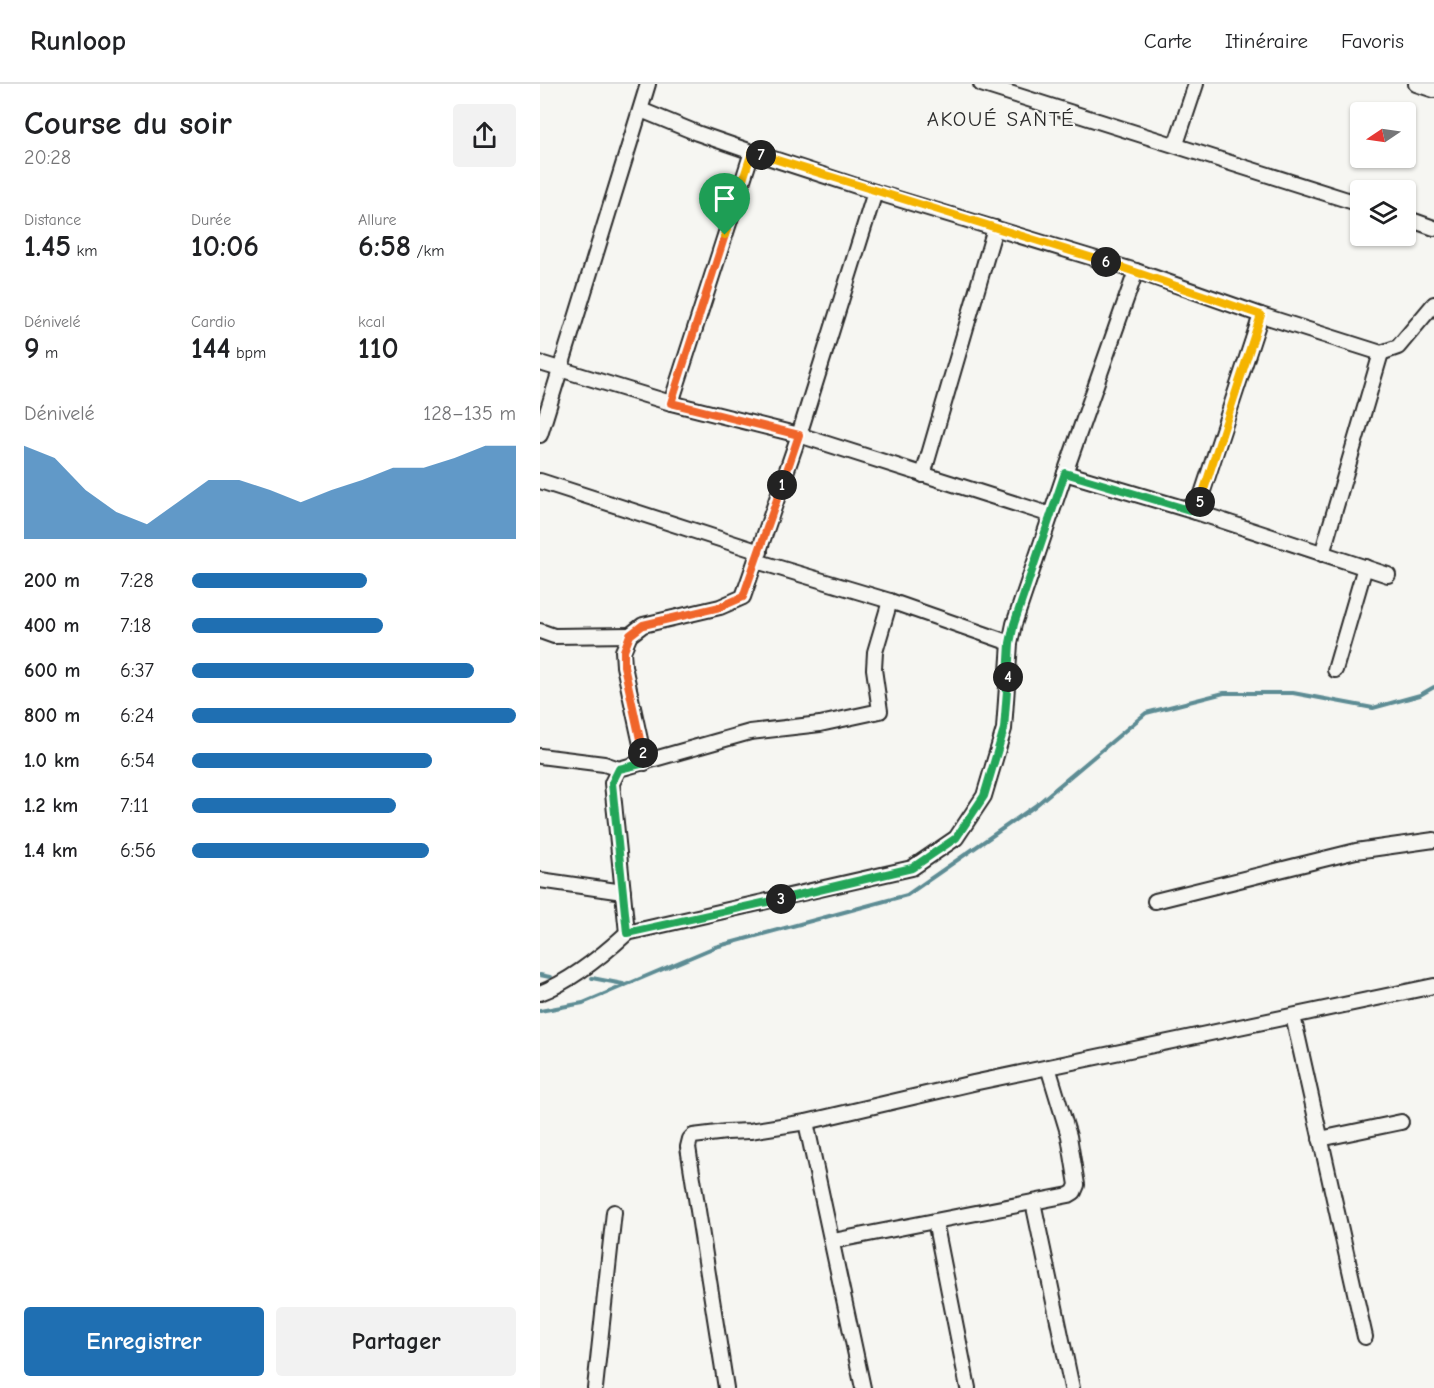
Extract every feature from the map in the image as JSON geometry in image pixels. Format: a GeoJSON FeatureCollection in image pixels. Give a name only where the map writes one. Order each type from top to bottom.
{"type":"FeatureCollection","features":[{"type":"Feature","properties":{"kind":"street"},"geometry":{"type":"LineString","coordinates":[[540,435],[648,84]]}},
{"type":"Feature","properties":{"kind":"street"},"geometry":{"type":"LineString","coordinates":[[981,84],[1350,201]]}},
{"type":"Feature","properties":{"kind":"street"},"geometry":{"type":"LineString","coordinates":[[1176,144],[1196,84]]}},
{"type":"Feature","properties":{"kind":"street"},"geometry":{"type":"LineString","coordinates":[[1416,84],[1434,90]]}},
{"type":"Feature","properties":{"kind":"street"},"geometry":{"type":"LineString","coordinates":[[641,110],[752,152],[1136,271],[1261,315],[1381,353],[1398,347],[1434,304]]}},
{"type":"Feature","properties":{"kind":"street"},"geometry":{"type":"LineString","coordinates":[[671,403],[752,152]]}},
{"type":"Feature","properties":{"kind":"street"},"geometry":{"type":"LineString","coordinates":[[645,763],[624,666],[624,651],[630,635],[643,625],[720,607],[743,597],[799,435],[875,192]]}},
{"type":"Feature","properties":{"kind":"street"},"geometry":{"type":"LineString","coordinates":[[1416,222],[1434,228]]}},
{"type":"Feature","properties":{"kind":"street"},"geometry":{"type":"LineString","coordinates":[[923,475],[995,228]]}},
{"type":"Feature","properties":{"kind":"street"},"geometry":{"type":"LineString","coordinates":[[540,993],[553,988],[609,950],[627,933],[912,868],[956,838],[984,796],[1004,729],[1010,643],[1014,624],[1136,271]]}},
{"type":"Feature","properties":{"kind":"street"},"geometry":{"type":"LineString","coordinates":[[1196,512],[1261,315]]}},
{"type":"Feature","properties":{"kind":"street"},"geometry":{"type":"LineString","coordinates":[[1322,554],[1381,353]]}},
{"type":"Feature","properties":{"kind":"street"},"geometry":{"type":"LineString","coordinates":[[540,363],[671,403],[799,435],[1051,515]]}},
{"type":"Feature","properties":{"kind":"street"},"geometry":{"type":"LineString","coordinates":[[1065,473],[1196,512],[1388,574]]}},
{"type":"Feature","properties":{"kind":"street"},"geometry":{"type":"LineString","coordinates":[[540,481],[1010,643]]}},
{"type":"Feature","properties":{"kind":"street"},"geometry":{"type":"LineString","coordinates":[[1335,670],[1365,567]]}},
{"type":"Feature","properties":{"kind":"street"},"geometry":{"type":"LineString","coordinates":[[540,756],[619,769],[750,732],[820,724],[880,711],[874,669],[875,652],[890,601]]}},
{"type":"Feature","properties":{"kind":"street"},"geometry":{"type":"LineString","coordinates":[[540,631],[554,636],[630,635]]}},
{"type":"Feature","properties":{"kind":"street"},"geometry":{"type":"LineString","coordinates":[[619,769],[612,783],[627,933]]}},
{"type":"Feature","properties":{"kind":"street"},"geometry":{"type":"LineString","coordinates":[[1155,902],[1356,851],[1434,840]]}},
{"type":"Feature","properties":{"kind":"street"},"geometry":{"type":"LineString","coordinates":[[540,880],[623,892]]}},
{"type":"Feature","properties":{"kind":"street"},"geometry":{"type":"LineString","coordinates":[[726,1388],[688,1147],[693,1136],[750,1131],[806,1122],[1048,1067],[1434,986]]}},
{"type":"Feature","properties":{"kind":"street"},"geometry":{"type":"LineString","coordinates":[[1293,1016],[1365,1337]]}},
{"type":"Feature","properties":{"kind":"street"},"geometry":{"type":"LineString","coordinates":[[832,1241],[1069,1195],[1074,1192],[1077,1185],[1069,1136],[1048,1067]]}},
{"type":"Feature","properties":{"kind":"street"},"geometry":{"type":"LineString","coordinates":[[806,1122],[862,1388]]}},
{"type":"Feature","properties":{"kind":"street"},"geometry":{"type":"LineString","coordinates":[[1320,1139],[1401,1122]]}},
{"type":"Feature","properties":{"kind":"street"},"geometry":{"type":"LineString","coordinates":[[1033,1202],[1072,1388]]}},
{"type":"Feature","properties":{"kind":"street"},"geometry":{"type":"LineString","coordinates":[[595,1388],[614,1212]]}},
{"type":"Feature","properties":{"kind":"street"},"geometry":{"type":"LineString","coordinates":[[935,1221],[968,1388]]}},
{"type":"Feature","properties":{"kind":"waterway"},"geometry":{"type":"LineString","coordinates":[[540,1011],[583,1003],[715,947],[907,895],[1035,806],[1146,713],[1224,693],[1293,693],[1373,708],[1420,695],[1434,687]]}},
{"type":"Feature","properties":{"kind":"waterway"},"geometry":{"type":"LineString","coordinates":[[540,975],[550,977]]}},
{"type":"Feature","properties":{"kind":"waterway"},"geometry":{"type":"LineString","coordinates":[[592,978],[623,984]]}},
{"type":"Feature","properties":{"kind":"district","name":"AKOUÉ SANTÉ"},"geometry":{"type":"Point","coordinates":[1001,119]}},
{"type":"Feature","properties":{"kind":"route"},"geometry":{"type":"LineString","coordinates":[[752,152],[1136,271],[1261,315],[1196,512],[1065,473],[1014,624],[1010,643],[1004,729],[984,796],[956,838],[912,868],[627,933],[612,783],[619,769],[645,763],[624,666],[624,651],[630,635],[643,625],[720,607],[743,597],[799,435],[671,403],[725,235],[752,152]]}}]}
